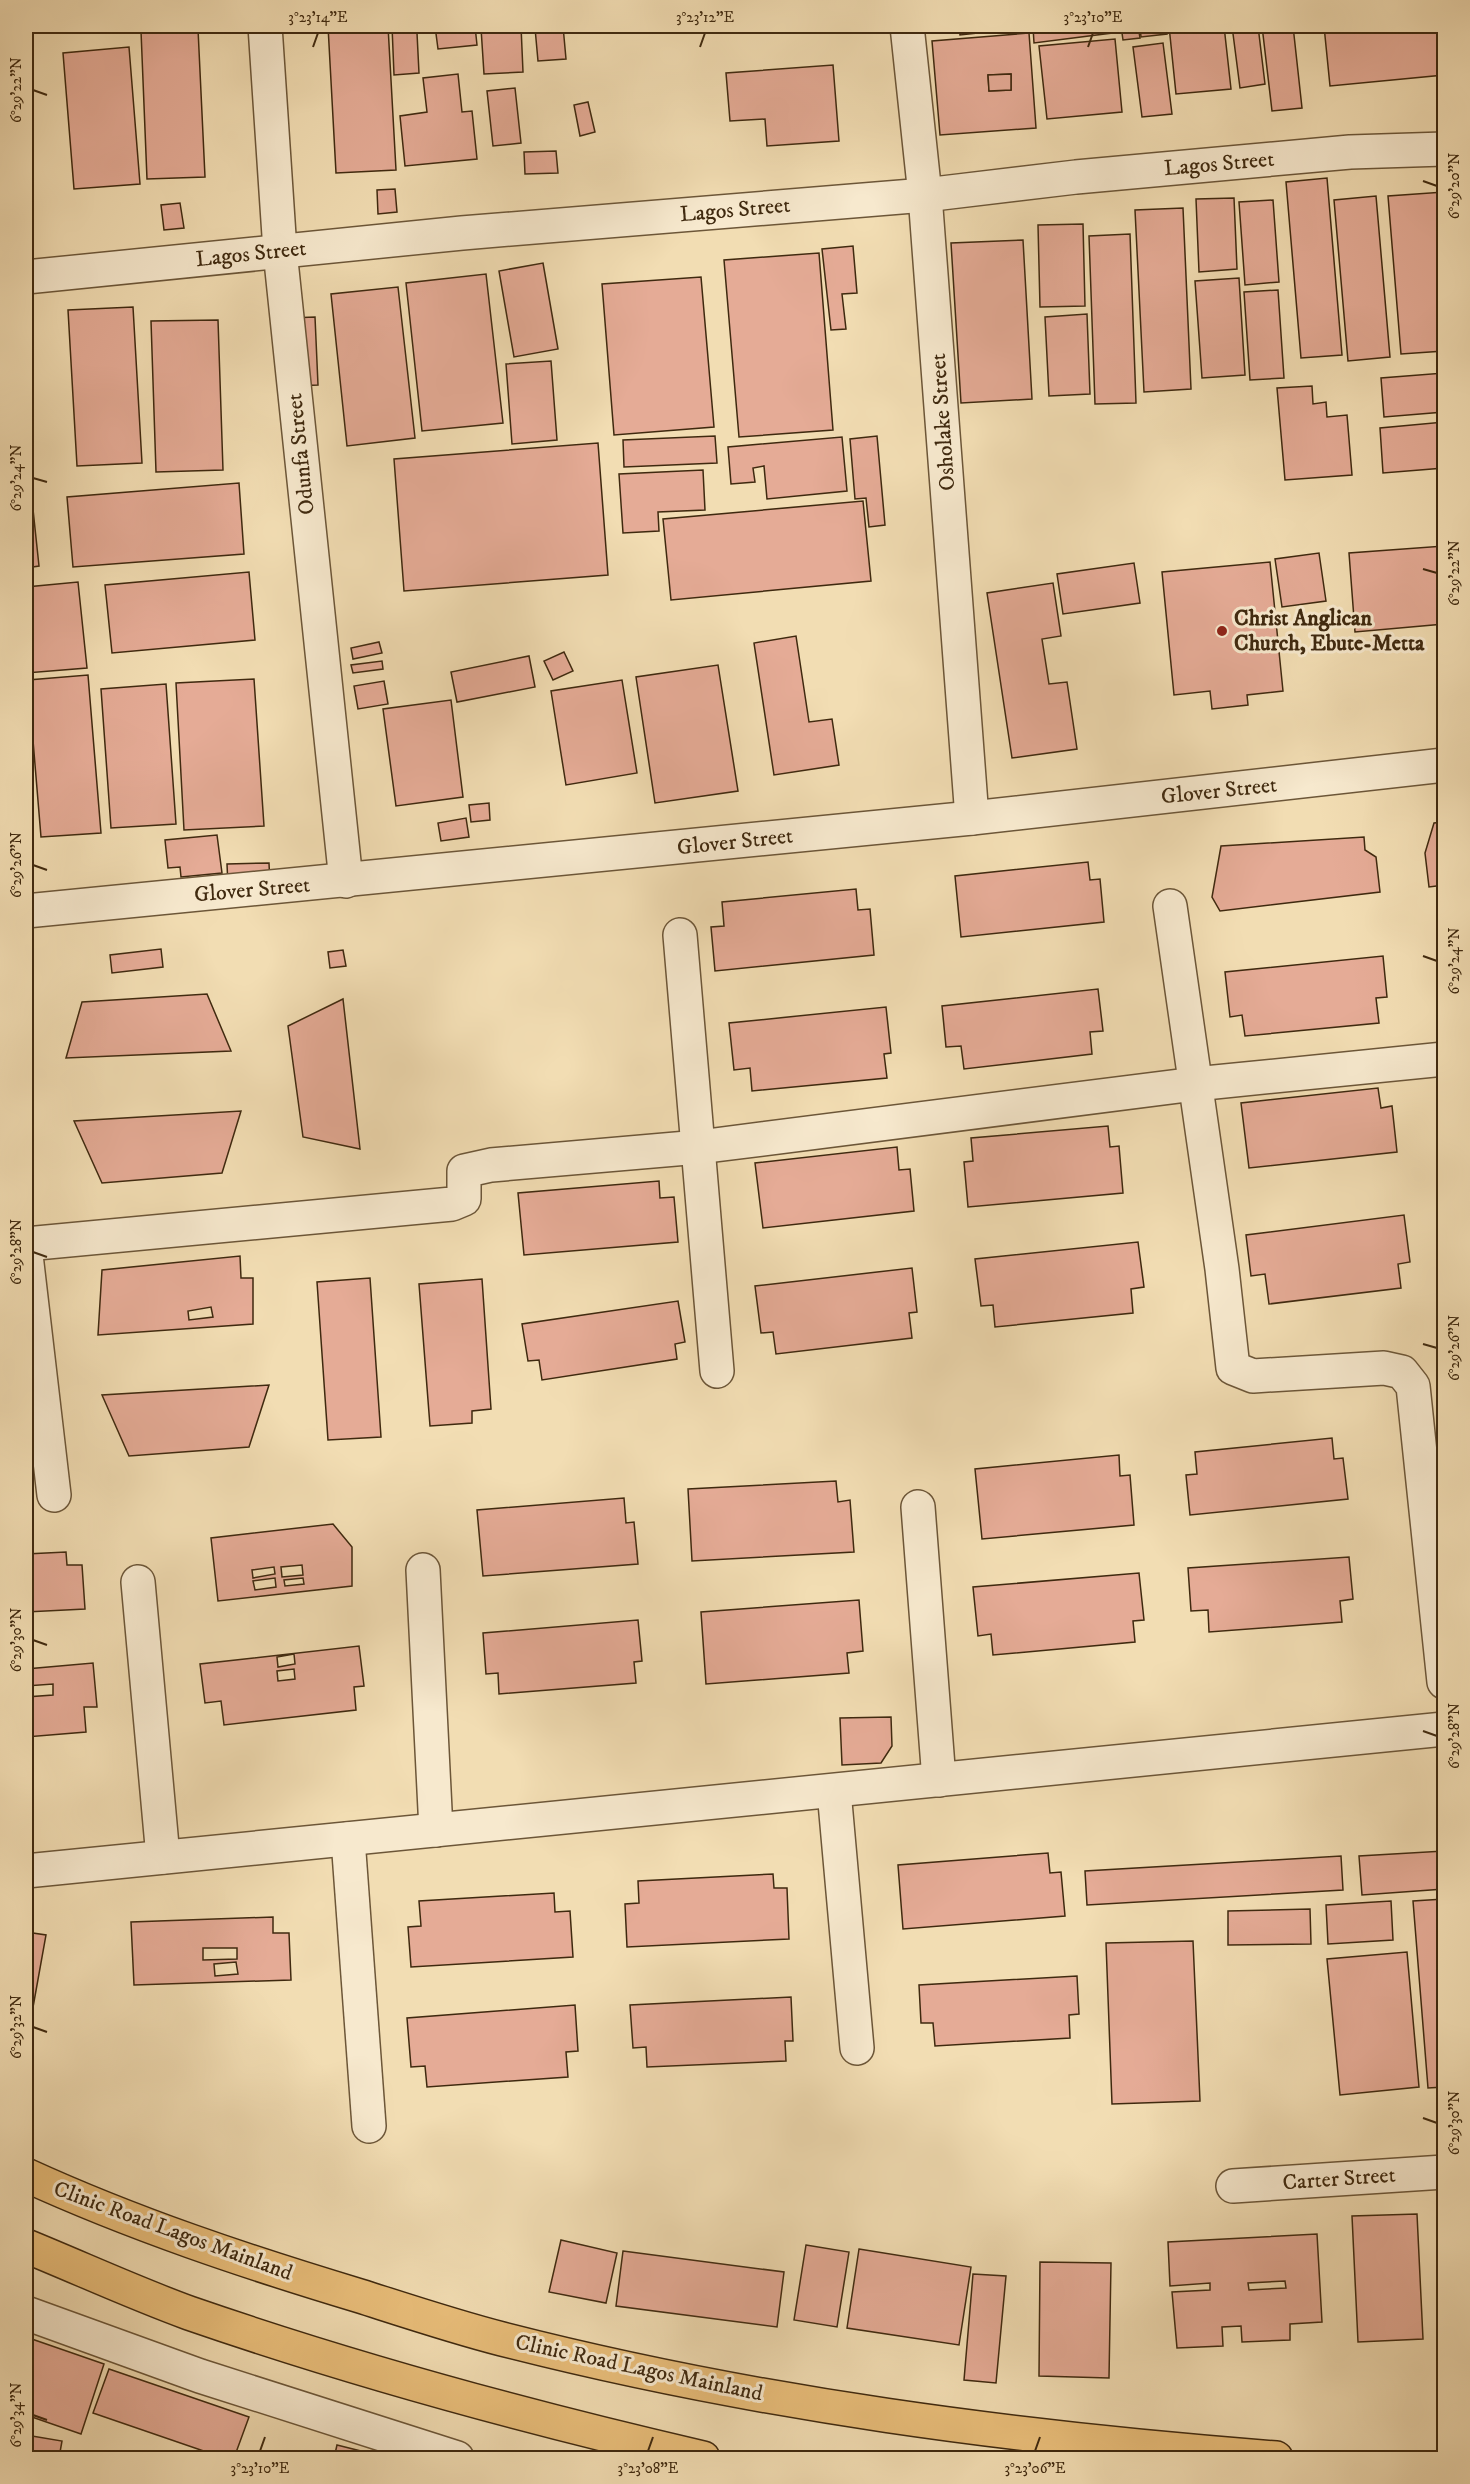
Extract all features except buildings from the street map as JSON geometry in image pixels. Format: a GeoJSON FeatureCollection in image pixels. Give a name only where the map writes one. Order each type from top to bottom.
{"type":"FeatureCollection","features":[{"type":"Feature","properties":{"kind":"main road","name":"Clinic Road Lagos Mainland"},"geometry":{"type":"LineString","coordinates":[[26,2175],[63,2192],[267,2268],[502,2339],[760,2395],[966,2426],[1176,2451],[1276,2458]]}},
{"type":"Feature","properties":{"kind":"main road"},"geometry":{"type":"LineString","coordinates":[[26,2246],[188,2312],[356,2365],[583,2431],[703,2458]]}},
{"type":"Feature","properties":{"kind":"street","name":"Odunfa Street"},"geometry":{"type":"LineString","coordinates":[[265,26],[280,251],[346,881]]}},
{"type":"Feature","properties":{"kind":"street","name":"Osholake Street"},"geometry":{"type":"LineString","coordinates":[[907,26],[925,195],[972,818]]}},
{"type":"Feature","properties":{"kind":"street","name":"Lagos Street"},"geometry":{"type":"LineString","coordinates":[[26,277],[716,211],[925,195],[1076,177],[1338,153],[1444,149]]}},
{"type":"Feature","properties":{"kind":"street","name":"Glover Street"},"geometry":{"type":"LineString","coordinates":[[26,911],[972,818],[1444,765]]}},
{"type":"Feature","properties":{"kind":"street"},"geometry":{"type":"LineString","coordinates":[[1170,906],[1222,1269],[1233,1368],[1253,1376],[1384,1368],[1402,1372],[1413,1386],[1444,1682]]}},
{"type":"Feature","properties":{"kind":"street"},"geometry":{"type":"LineString","coordinates":[[680,935],[717,1371]]}},
{"type":"Feature","properties":{"kind":"street"},"geometry":{"type":"LineString","coordinates":[[26,1244],[452,1204],[464,1199],[464,1172],[491,1166],[699,1148],[1195,1084],[1444,1059]]}},
{"type":"Feature","properties":{"kind":"street"},"geometry":{"type":"LineString","coordinates":[[26,1254],[54,1495]]}},
{"type":"Feature","properties":{"kind":"street"},"geometry":{"type":"LineString","coordinates":[[918,1507],[939,1780]]}},
{"type":"Feature","properties":{"kind":"street"},"geometry":{"type":"LineString","coordinates":[[423,1570],[436,1830]]}},
{"type":"Feature","properties":{"kind":"street"},"geometry":{"type":"LineString","coordinates":[[138,1582],[163,1857]]}},
{"type":"Feature","properties":{"kind":"street"},"geometry":{"type":"LineString","coordinates":[[26,1871],[1444,1729]]}},
{"type":"Feature","properties":{"kind":"street"},"geometry":{"type":"LineString","coordinates":[[834,1791],[856,2048]]}},
{"type":"Feature","properties":{"kind":"street"},"geometry":{"type":"LineString","coordinates":[[348,1839],[369,2126]]}},
{"type":"Feature","properties":{"kind":"street","name":"Carter Street"},"geometry":{"type":"LineString","coordinates":[[1233,2186],[1444,2172]]}},
{"type":"Feature","properties":{"kind":"street"},"geometry":{"type":"LineString","coordinates":[[26,2313],[200,2376],[457,2458]]}},
{"type":"Feature","properties":{"kind":"place","name":"Christ Anglican Church, Ebute-Metta"},"geometry":{"type":"Point","coordinates":[1222,631]}}]}
